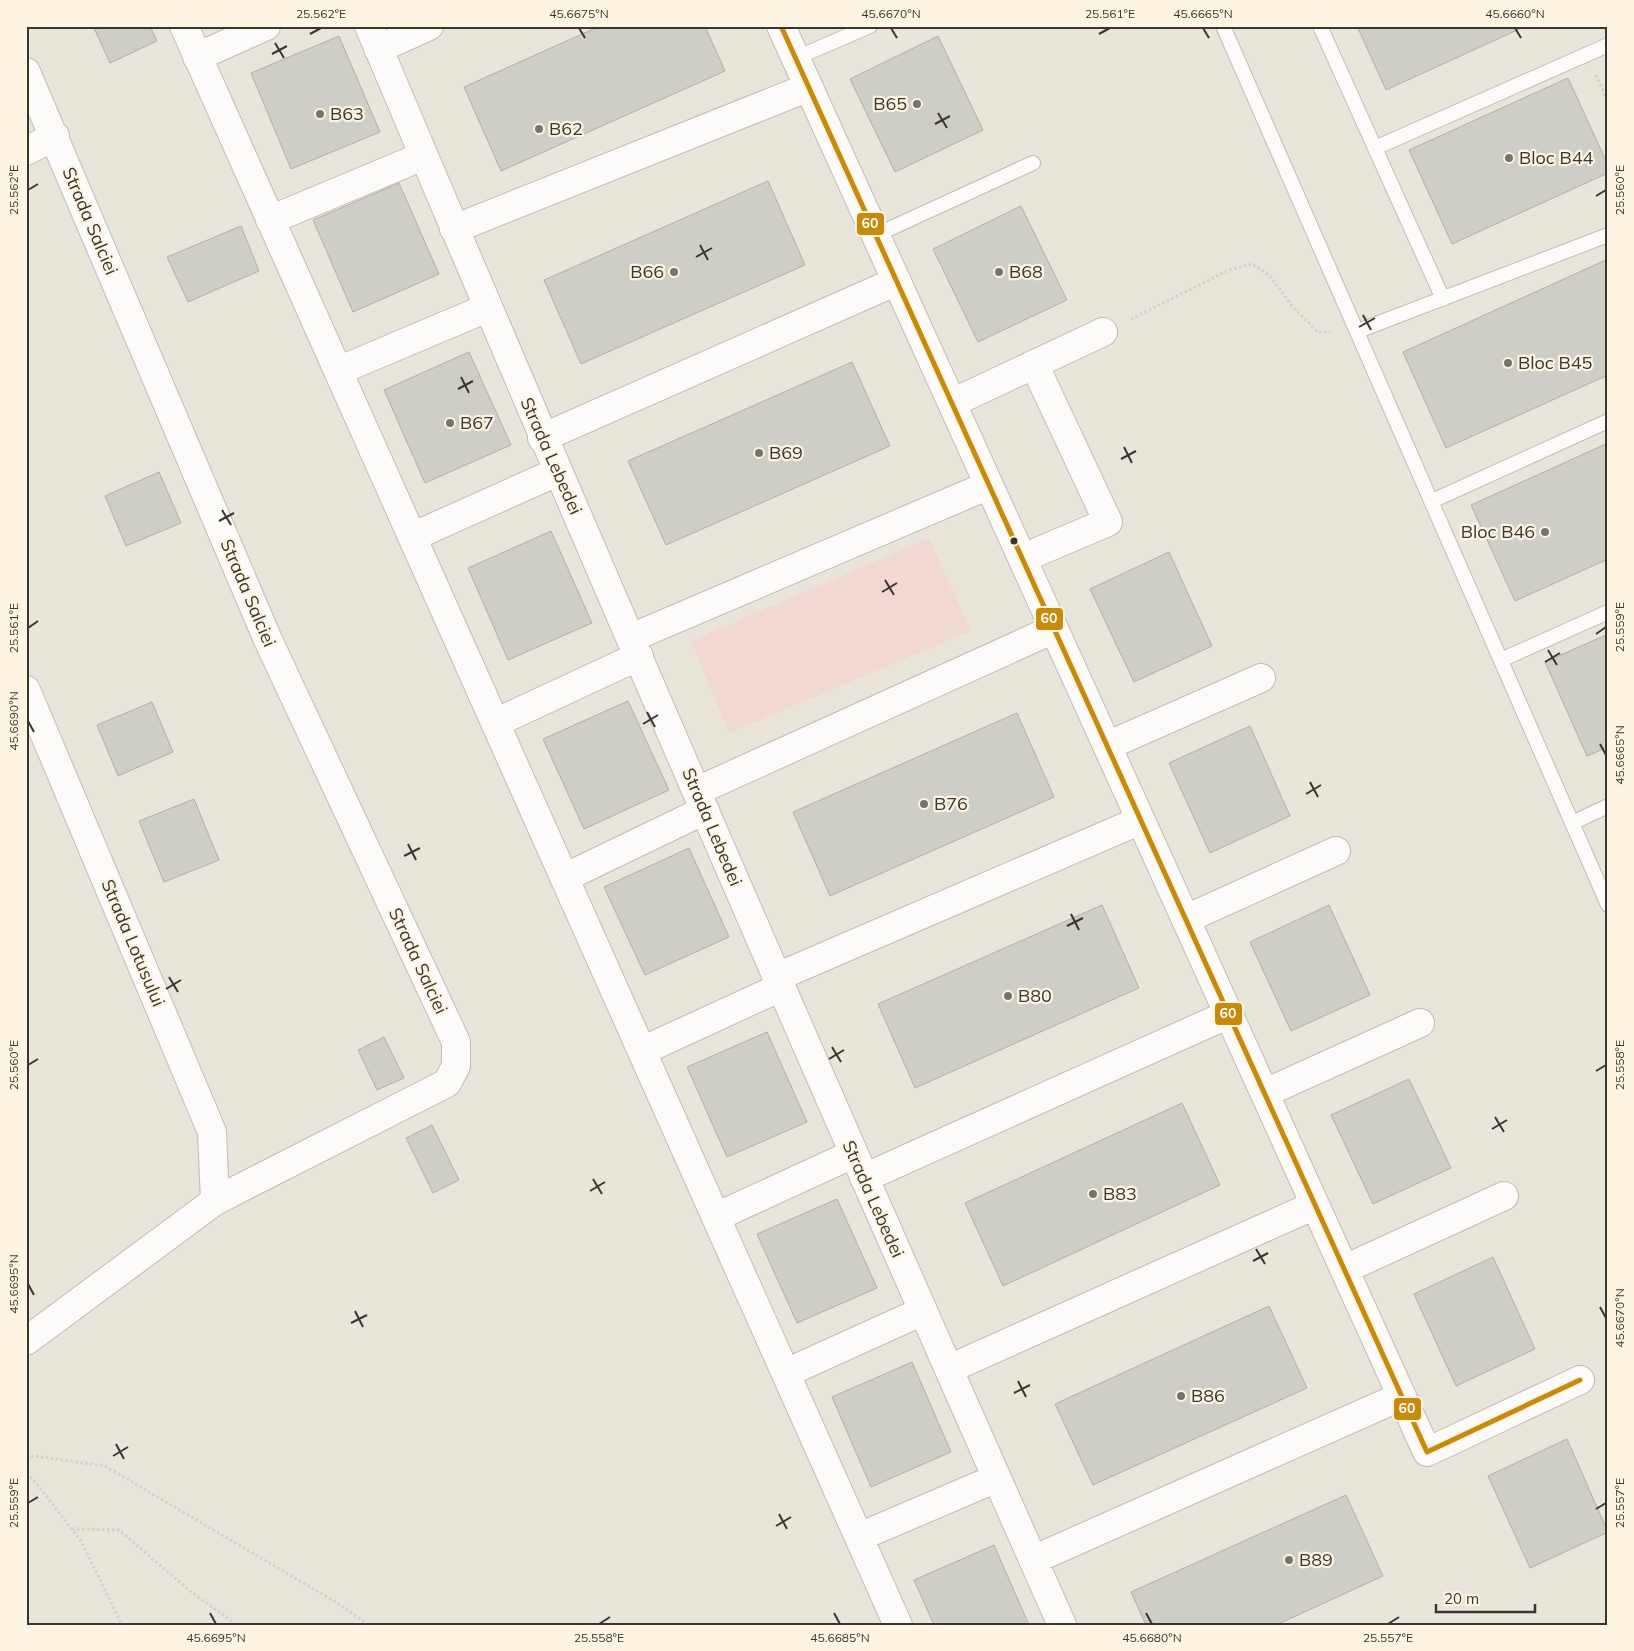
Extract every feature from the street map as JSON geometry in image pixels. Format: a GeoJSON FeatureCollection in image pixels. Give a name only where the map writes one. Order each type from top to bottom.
{"type":"FeatureCollection","features":[{"type":"Feature","properties":{"kind":"street"},"geometry":{"type":"LineString","coordinates":[[184,26],[898,1625]]}},
{"type":"Feature","properties":{"kind":"street"},"geometry":{"type":"LineString","coordinates":[[197,57],[266,26]]}},
{"type":"Feature","properties":{"kind":"street"},"geometry":{"type":"LineString","coordinates":[[374,38],[428,26]]}},
{"type":"Feature","properties":{"kind":"street"},"geometry":{"type":"LineString","coordinates":[[781,26],[1427,1452],[1580,1380]]}},
{"type":"Feature","properties":{"kind":"street","name":"Strada Lebedei"},"geometry":{"type":"LineString","coordinates":[[374,38],[542,438],[635,647],[858,1166],[1062,1625]]}},
{"type":"Feature","properties":{"kind":"street","name":"Strada Salciei"},"geometry":{"type":"LineString","coordinates":[[26,72],[55,136],[268,640],[456,1042],[456,1066],[447,1082],[215,1201]]}},
{"type":"Feature","properties":{"kind":"street"},"geometry":{"type":"LineString","coordinates":[[454,229],[809,87]]}},
{"type":"Feature","properties":{"kind":"street"},"geometry":{"type":"LineString","coordinates":[[26,151],[55,136]]}},
{"type":"Feature","properties":{"kind":"street"},"geometry":{"type":"LineString","coordinates":[[270,220],[423,156]]}},
{"type":"Feature","properties":{"kind":"street"},"geometry":{"type":"LineString","coordinates":[[542,438],[897,280]]}},
{"type":"Feature","properties":{"kind":"street"},"geometry":{"type":"LineString","coordinates":[[338,371],[488,308]]}},
{"type":"Feature","properties":{"kind":"street"},"geometry":{"type":"LineString","coordinates":[[952,403],[1103,332]]}},
{"type":"Feature","properties":{"kind":"street"},"geometry":{"type":"LineString","coordinates":[[1022,558],[1108,522],[1034,364]]}},
{"type":"Feature","properties":{"kind":"street"},"geometry":{"type":"LineString","coordinates":[[412,537],[557,472]]}},
{"type":"Feature","properties":{"kind":"street"},"geometry":{"type":"LineString","coordinates":[[495,723],[635,647],[989,485]]}},
{"type":"Feature","properties":{"kind":"street"},"geometry":{"type":"LineString","coordinates":[[564,878],[701,800],[1054,629]]}},
{"type":"Feature","properties":{"kind":"street"},"geometry":{"type":"LineString","coordinates":[[1107,746],[1261,678]]}},
{"type":"Feature","properties":{"kind":"street","name":"Strada Lotusului"},"geometry":{"type":"LineString","coordinates":[[26,690],[212,1132],[215,1201]]}},
{"type":"Feature","properties":{"kind":"street"},"geometry":{"type":"LineString","coordinates":[[642,1051],[779,982],[1141,820]]}},
{"type":"Feature","properties":{"kind":"street"},"geometry":{"type":"LineString","coordinates":[[1186,919],[1336,851]]}},
{"type":"Feature","properties":{"kind":"street"},"geometry":{"type":"LineString","coordinates":[[716,1217],[858,1166],[1229,1014]]}},
{"type":"Feature","properties":{"kind":"street"},"geometry":{"type":"LineString","coordinates":[[1264,1093],[1420,1022]]}},
{"type":"Feature","properties":{"kind":"street"},"geometry":{"type":"LineString","coordinates":[[1345,1269],[1504,1196]]}},
{"type":"Feature","properties":{"kind":"street"},"geometry":{"type":"LineString","coordinates":[[26,1341],[215,1201]]}},
{"type":"Feature","properties":{"kind":"street"},"geometry":{"type":"LineString","coordinates":[[948,1369],[1316,1205]]}},
{"type":"Feature","properties":{"kind":"street"},"geometry":{"type":"LineString","coordinates":[[786,1373],[922,1311]]}},
{"type":"Feature","properties":{"kind":"street"},"geometry":{"type":"LineString","coordinates":[[1033,1560],[1402,1396]]}},
{"type":"Feature","properties":{"kind":"street"},"geometry":{"type":"LineString","coordinates":[[859,1537],[997,1478]]}},
{"type":"Feature","properties":{"kind":"lane"},"geometry":{"type":"LineString","coordinates":[[796,58],[870,26]]}},
{"type":"Feature","properties":{"kind":"lane"},"geometry":{"type":"LineString","coordinates":[[1224,26],[1608,905]]}},
{"type":"Feature","properties":{"kind":"lane"},"geometry":{"type":"LineString","coordinates":[[1320,26],[1443,298]]}},
{"type":"Feature","properties":{"kind":"lane"},"geometry":{"type":"LineString","coordinates":[[1375,148],[1608,45]]}},
{"type":"Feature","properties":{"kind":"lane"},"geometry":{"type":"LineString","coordinates":[[876,235],[1033,163]]}},
{"type":"Feature","properties":{"kind":"lane"},"geometry":{"type":"LineString","coordinates":[[1358,331],[1608,235]]}},
{"type":"Feature","properties":{"kind":"lane"},"geometry":{"type":"LineString","coordinates":[[1432,501],[1608,421]]}},
{"type":"Feature","properties":{"kind":"lane"},"geometry":{"type":"LineString","coordinates":[[1501,660],[1608,612]]}},
{"type":"Feature","properties":{"kind":"lane"},"geometry":{"type":"LineString","coordinates":[[1572,823],[1608,806]]}},
{"type":"Feature","properties":{"kind":"path"},"geometry":{"type":"LineString","coordinates":[[1103,332],[1229,270],[1252,264],[1269,275],[1292,306],[1318,332],[1358,331]]}},
{"type":"Feature","properties":{"kind":"path"},"geometry":{"type":"LineString","coordinates":[[26,1458],[35,1456],[105,1466],[334,1601],[369,1625]]}},
{"type":"Feature","properties":{"kind":"path"},"geometry":{"type":"LineString","coordinates":[[26,1474],[81,1541],[122,1625]]}},
{"type":"Feature","properties":{"kind":"path"},"geometry":{"type":"LineString","coordinates":[[72,1530],[119,1530],[190,1591],[237,1625]]}},
{"type":"Feature","properties":{"kind":"shaded area"},"geometry":{"type":"Polygon","coordinates":[[[929,538],[971,631],[729,733],[691,641],[929,538]]]}},
{"type":"Feature","properties":{"kind":"building"},"geometry":{"type":"Polygon","coordinates":[[[93,26],[150,26],[157,41],[110,63],[93,26]]]}},
{"type":"Feature","properties":{"kind":"building","name":"B62"},"geometry":{"type":"Polygon","coordinates":[[[600,26],[705,26],[725,71],[501,171],[464,87],[600,26]]]}},
{"type":"Feature","properties":{"kind":"building"},"geometry":{"type":"Polygon","coordinates":[[[1357,26],[1526,26],[1386,90],[1357,26]]]}},
{"type":"Feature","properties":{"kind":"building","name":"B63"},"geometry":{"type":"Polygon","coordinates":[[[339,36],[380,132],[291,169],[251,73],[339,36]]]}},
{"type":"Feature","properties":{"kind":"building","name":"B65"},"geometry":{"type":"Polygon","coordinates":[[[938,36],[983,130],[895,172],[850,79],[938,36]]]}},
{"type":"Feature","properties":{"kind":"building","name":"Bloc B44"},"geometry":{"type":"Polygon","coordinates":[[[1568,78],[1608,165],[1608,173],[1452,244],[1409,150],[1568,78]]]}},
{"type":"Feature","properties":{"kind":"building","name":"B66"},"geometry":{"type":"Polygon","coordinates":[[[768,181],[805,265],[581,364],[544,280],[768,181]]]}},
{"type":"Feature","properties":{"kind":"building"},"geometry":{"type":"Polygon","coordinates":[[[399,183],[439,274],[353,312],[313,220],[399,183]]]}},
{"type":"Feature","properties":{"kind":"building","name":"B68"},"geometry":{"type":"Polygon","coordinates":[[[1021,206],[1067,300],[978,342],[933,249],[1021,206]]]}},
{"type":"Feature","properties":{"kind":"building"},"geometry":{"type":"Polygon","coordinates":[[[241,226],[259,271],[188,302],[167,257],[241,226]]]}},
{"type":"Feature","properties":{"kind":"building","name":"Bloc B45"},"geometry":{"type":"Polygon","coordinates":[[[1608,259],[1608,375],[1446,448],[1403,352],[1608,259]]]}},
{"type":"Feature","properties":{"kind":"building","name":"B67"},"geometry":{"type":"Polygon","coordinates":[[[469,352],[511,445],[425,483],[384,390],[469,352]]]}},
{"type":"Feature","properties":{"kind":"building","name":"B69"},"geometry":{"type":"Polygon","coordinates":[[[852,362],[890,446],[666,545],[628,461],[852,362]]]}},
{"type":"Feature","properties":{"kind":"building","name":"Bloc B46"},"geometry":{"type":"Polygon","coordinates":[[[1608,443],[1608,559],[1515,601],[1471,505],[1608,443]]]}},
{"type":"Feature","properties":{"kind":"building"},"geometry":{"type":"Polygon","coordinates":[[[159,472],[181,523],[126,546],[105,496],[159,472]]]}},
{"type":"Feature","properties":{"kind":"building"},"geometry":{"type":"Polygon","coordinates":[[[551,531],[592,623],[508,660],[468,568],[551,531]]]}},
{"type":"Feature","properties":{"kind":"building"},"geometry":{"type":"Polygon","coordinates":[[[1169,552],[1212,646],[1134,682],[1090,589],[1169,552]]]}},
{"type":"Feature","properties":{"kind":"building"},"geometry":{"type":"Polygon","coordinates":[[[1608,634],[1608,747],[1587,756],[1545,662],[1608,634]]]}},
{"type":"Feature","properties":{"kind":"building"},"geometry":{"type":"Polygon","coordinates":[[[628,701],[669,790],[584,829],[543,739],[628,701]]]}},
{"type":"Feature","properties":{"kind":"building"},"geometry":{"type":"Polygon","coordinates":[[[152,702],[173,752],[118,776],[97,725],[152,702]]]}},
{"type":"Feature","properties":{"kind":"building","name":"B76"},"geometry":{"type":"Polygon","coordinates":[[[1017,713],[1054,797],[830,896],[793,812],[1017,713]]]}},
{"type":"Feature","properties":{"kind":"building"},"geometry":{"type":"Polygon","coordinates":[[[1250,726],[1290,816],[1210,853],[1169,763],[1250,726]]]}},
{"type":"Feature","properties":{"kind":"building"},"geometry":{"type":"Polygon","coordinates":[[[194,799],[219,860],[164,882],[139,821],[194,799]]]}},
{"type":"Feature","properties":{"kind":"building"},"geometry":{"type":"Polygon","coordinates":[[[689,848],[729,937],[645,975],[604,887],[689,848]]]}},
{"type":"Feature","properties":{"kind":"building","name":"B80"},"geometry":{"type":"Polygon","coordinates":[[[1102,905],[1139,988],[915,1088],[878,1004],[1102,905]]]}},
{"type":"Feature","properties":{"kind":"building"},"geometry":{"type":"Polygon","coordinates":[[[1329,905],[1370,995],[1291,1031],[1250,942],[1329,905]]]}},
{"type":"Feature","properties":{"kind":"building"},"geometry":{"type":"Polygon","coordinates":[[[767,1032],[807,1122],[727,1157],[687,1067],[767,1032]]]}},
{"type":"Feature","properties":{"kind":"building"},"geometry":{"type":"Polygon","coordinates":[[[384,1037],[404,1078],[377,1090],[358,1050],[384,1037]]]}},
{"type":"Feature","properties":{"kind":"building"},"geometry":{"type":"Polygon","coordinates":[[[1409,1079],[1451,1168],[1373,1204],[1331,1115],[1409,1079]]]}},
{"type":"Feature","properties":{"kind":"building","name":"B83"},"geometry":{"type":"Polygon","coordinates":[[[1182,1103],[1220,1185],[1003,1286],[965,1203],[1182,1103]]]}},
{"type":"Feature","properties":{"kind":"building"},"geometry":{"type":"Polygon","coordinates":[[[432,1125],[459,1180],[433,1193],[406,1138],[432,1125]]]}},
{"type":"Feature","properties":{"kind":"building"},"geometry":{"type":"Polygon","coordinates":[[[837,1199],[877,1288],[797,1323],[757,1234],[837,1199]]]}},
{"type":"Feature","properties":{"kind":"building"},"geometry":{"type":"Polygon","coordinates":[[[1493,1257],[1535,1349],[1456,1386],[1414,1294],[1493,1257]]]}},
{"type":"Feature","properties":{"kind":"building","name":"B86"},"geometry":{"type":"Polygon","coordinates":[[[1269,1306],[1307,1388],[1093,1485],[1055,1404],[1269,1306]]]}},
{"type":"Feature","properties":{"kind":"building"},"geometry":{"type":"Polygon","coordinates":[[[912,1362],[951,1452],[871,1487],[832,1397],[912,1362]]]}},
{"type":"Feature","properties":{"kind":"building"},"geometry":{"type":"Polygon","coordinates":[[[1567,1439],[1608,1532],[1530,1568],[1488,1476],[1567,1439]]]}},
{"type":"Feature","properties":{"kind":"building","name":"B89"},"geometry":{"type":"Polygon","coordinates":[[[1346,1495],[1383,1576],[1276,1625],[1146,1625],[1131,1592],[1346,1495]]]}},
{"type":"Feature","properties":{"kind":"building"},"geometry":{"type":"Polygon","coordinates":[[[994,1545],[1029,1625],[934,1625],[914,1580],[994,1545]]]}},
{"type":"Feature","properties":{"kind":"transit line","name":"60"},"geometry":{"type":"LineString","coordinates":[[781,26],[1427,1452],[1580,1380]]}},
{"type":"Feature","properties":{"kind":"place","name":"B65"},"geometry":{"type":"Point","coordinates":[917,104]}},
{"type":"Feature","properties":{"kind":"place","name":"B63"},"geometry":{"type":"Point","coordinates":[320,114]}},
{"type":"Feature","properties":{"kind":"place","name":"B62"},"geometry":{"type":"Point","coordinates":[539,129]}},
{"type":"Feature","properties":{"kind":"place","name":"Bloc B44"},"geometry":{"type":"Point","coordinates":[1509,158]}},
{"type":"Feature","properties":{"kind":"place","name":"B66"},"geometry":{"type":"Point","coordinates":[674,272]}},
{"type":"Feature","properties":{"kind":"place","name":"B68"},"geometry":{"type":"Point","coordinates":[999,272]}},
{"type":"Feature","properties":{"kind":"place","name":"Bloc B45"},"geometry":{"type":"Point","coordinates":[1508,363]}},
{"type":"Feature","properties":{"kind":"place","name":"B67"},"geometry":{"type":"Point","coordinates":[450,423]}},
{"type":"Feature","properties":{"kind":"place","name":"B69"},"geometry":{"type":"Point","coordinates":[759,453]}},
{"type":"Feature","properties":{"kind":"place","name":"Bloc B46"},"geometry":{"type":"Point","coordinates":[1545,532]}},
{"type":"Feature","properties":{"kind":"place","name":"B76"},"geometry":{"type":"Point","coordinates":[924,804]}},
{"type":"Feature","properties":{"kind":"place","name":"B80"},"geometry":{"type":"Point","coordinates":[1008,996]}},
{"type":"Feature","properties":{"kind":"place","name":"B83"},"geometry":{"type":"Point","coordinates":[1093,1194]}},
{"type":"Feature","properties":{"kind":"place","name":"B86"},"geometry":{"type":"Point","coordinates":[1181,1396]}},
{"type":"Feature","properties":{"kind":"place","name":"B89"},"geometry":{"type":"Point","coordinates":[1289,1560]}}]}
